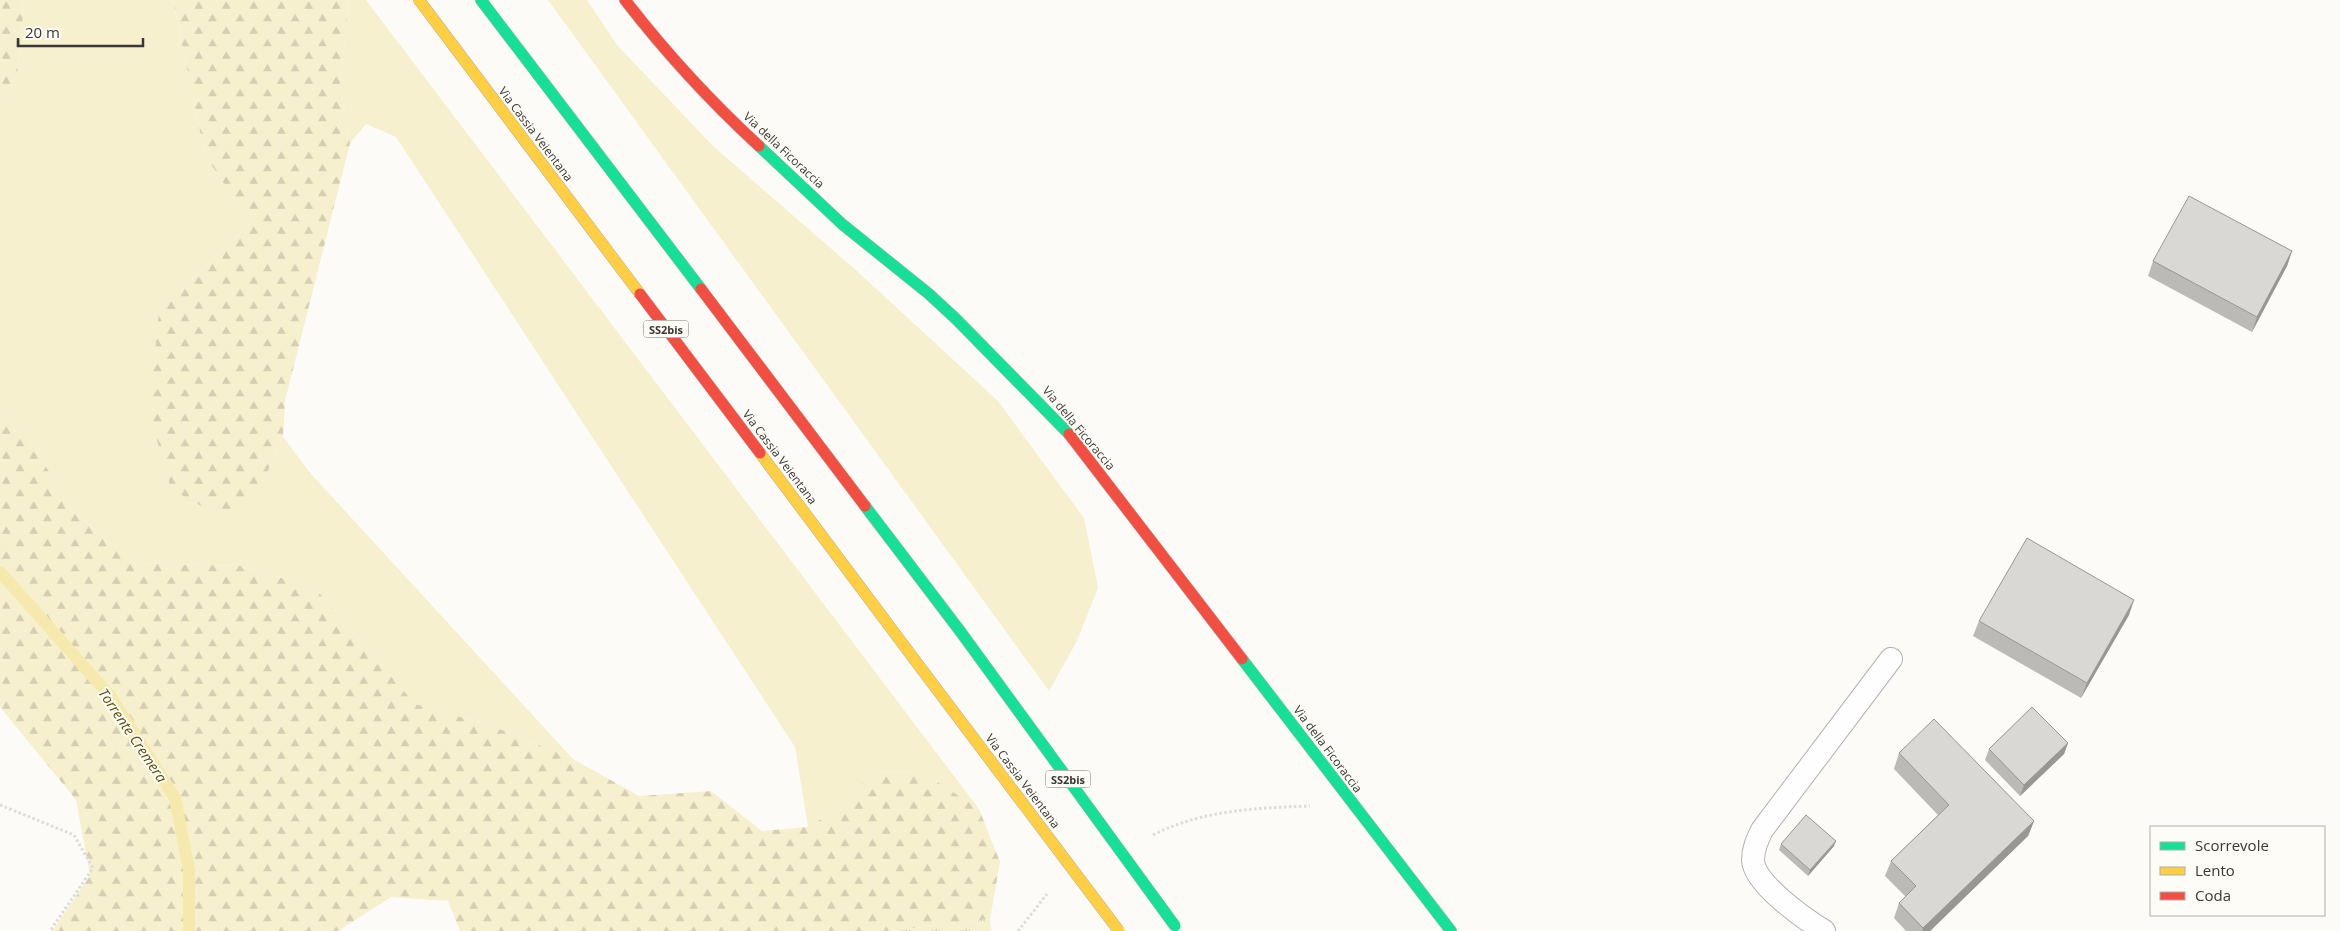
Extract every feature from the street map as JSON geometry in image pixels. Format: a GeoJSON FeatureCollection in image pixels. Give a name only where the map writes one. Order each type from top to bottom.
{"type":"FeatureCollection","features":[{"type":"Feature","properties":{"kind":"main road","name":"Via Cassia Veientana"},"geometry":{"type":"LineString","coordinates":[[419,0],[1120,931]]}},
{"type":"Feature","properties":{"kind":"main road","name":"SS2bis"},"geometry":{"type":"LineString","coordinates":[[481,0],[960,631],[1177,929]]}},
{"type":"Feature","properties":{"kind":"main road","name":"Via della Ficoraccia"},"geometry":{"type":"LineString","coordinates":[[625,0],[656,41],[714,103],[842,224],[929,294],[979,340],[1047,409],[1085,454],[1451,931]]}},
{"type":"Feature","properties":{"kind":"lane"},"geometry":{"type":"LineString","coordinates":[[1824,931],[1788,906],[1759,874],[1753,860],[1755,844],[1762,830],[1891,659]]}},
{"type":"Feature","properties":{"kind":"path"},"geometry":{"type":"LineString","coordinates":[[1151,836],[1190,820],[1225,812],[1353,804]]}},
{"type":"Feature","properties":{"kind":"path"},"geometry":{"type":"LineString","coordinates":[[0,805],[74,835],[93,868],[50,931]]}},
{"type":"Feature","properties":{"kind":"path"},"geometry":{"type":"LineString","coordinates":[[1018,931],[1044,896],[1052,891]]}},
{"type":"Feature","properties":{"kind":"green space"},"geometry":{"type":"Polygon","coordinates":[[[0,0],[21,0],[24,5],[17,76],[0,104],[0,0]]]}},
{"type":"Feature","properties":{"kind":"green space"},"geometry":{"type":"Polygon","coordinates":[[[21,0],[173,0],[205,155],[250,224],[159,311],[265,477],[283,437],[312,475],[573,759],[492,726],[415,704],[315,588],[241,566],[135,563],[70,509],[25,429],[0,409],[0,104],[17,76],[24,5],[21,0]]]}},
{"type":"Feature","properties":{"kind":"green space"},"geometry":{"type":"Polygon","coordinates":[[[173,0],[349,0],[340,84],[350,143],[285,401],[283,437],[265,477],[223,518],[171,489],[149,412],[159,311],[250,224],[205,155],[173,0]]]}},
{"type":"Feature","properties":{"kind":"green space"},"geometry":{"type":"Polygon","coordinates":[[[349,0],[366,0],[979,809],[922,772],[873,773],[833,812],[808,827],[795,747],[396,137],[366,124],[350,143],[340,84],[349,0]]]}},
{"type":"Feature","properties":{"kind":"green space"},"geometry":{"type":"Polygon","coordinates":[[[548,0],[587,0],[617,45],[713,146],[858,272],[998,401],[1084,518],[1098,588],[1077,641],[1049,691],[548,0]]]}},
{"type":"Feature","properties":{"kind":"green space"},"geometry":{"type":"Polygon","coordinates":[[[0,409],[25,429],[70,509],[135,563],[241,566],[315,588],[415,704],[492,726],[573,759],[639,796],[711,791],[762,831],[808,827],[833,812],[873,773],[922,772],[979,809],[1000,862],[990,919],[892,931],[460,931],[448,901],[391,897],[338,931],[52,931],[90,876],[76,800],[0,707],[0,409]]]}},
{"type":"Feature","properties":{"kind":"green space"},"geometry":{"type":"Polygon","coordinates":[[[990,919],[991,931],[892,931],[990,919]]]}},
{"type":"Feature","properties":{"kind":"building"},"geometry":{"type":"Polygon","coordinates":[[[2189,196],[2292,251],[2257,317],[2153,261],[2189,196]]]}},
{"type":"Feature","properties":{"kind":"building"},"geometry":{"type":"Polygon","coordinates":[[[2027,538],[2134,600],[2087,683],[1979,621],[2027,538]]]}},
{"type":"Feature","properties":{"kind":"building"},"geometry":{"type":"Polygon","coordinates":[[[2032,707],[2068,743],[2024,785],[1989,749],[2032,707]]]}},
{"type":"Feature","properties":{"kind":"building"},"geometry":{"type":"Polygon","coordinates":[[[1934,719],[2034,821],[1923,928],[1899,903],[1916,886],[1891,861],[1949,805],[1899,753],[1934,719]]]}},
{"type":"Feature","properties":{"kind":"building"},"geometry":{"type":"Polygon","coordinates":[[[1806,815],[1836,841],[1810,870],[1781,844],[1806,815]]]}},
{"type":"Feature","properties":{"kind":"waterway","name":"Torrente Cremera"},"geometry":{"type":"LineString","coordinates":[[0,572],[111,697],[175,798],[189,870],[189,931]]}},
{"type":"Feature","properties":{"kind":"traffic: fast"},"geometry":{"type":"LineString","coordinates":[[481,0],[701,289]]}},
{"type":"Feature","properties":{"kind":"traffic: fast"},"geometry":{"type":"LineString","coordinates":[[759,146],[842,224],[929,294],[956,319],[1069,434]]}},
{"type":"Feature","properties":{"kind":"traffic: fast"},"geometry":{"type":"LineString","coordinates":[[865,506],[960,631]]}},
{"type":"Feature","properties":{"kind":"traffic: fast"},"geometry":{"type":"LineString","coordinates":[[960,631],[1175,926]]}},
{"type":"Feature","properties":{"kind":"traffic: fast"},"geometry":{"type":"LineString","coordinates":[[1242,659],[1451,931]]}},
{"type":"Feature","properties":{"kind":"traffic: slow"},"geometry":{"type":"LineString","coordinates":[[419,0],[640,294]]}},
{"type":"Feature","properties":{"kind":"traffic: slow"},"geometry":{"type":"LineString","coordinates":[[760,453],[914,659]]}},
{"type":"Feature","properties":{"kind":"traffic: slow"},"geometry":{"type":"LineString","coordinates":[[914,659],[1119,931]]}},
{"type":"Feature","properties":{"kind":"traffic: jam"},"geometry":{"type":"LineString","coordinates":[[625,0],[689,76],[759,146]]}},
{"type":"Feature","properties":{"kind":"traffic: jam"},"geometry":{"type":"LineString","coordinates":[[701,289],[865,506]]}},
{"type":"Feature","properties":{"kind":"traffic: jam"},"geometry":{"type":"LineString","coordinates":[[640,294],[760,453]]}},
{"type":"Feature","properties":{"kind":"traffic: jam"},"geometry":{"type":"LineString","coordinates":[[1069,434],[1242,659]]}}]}
